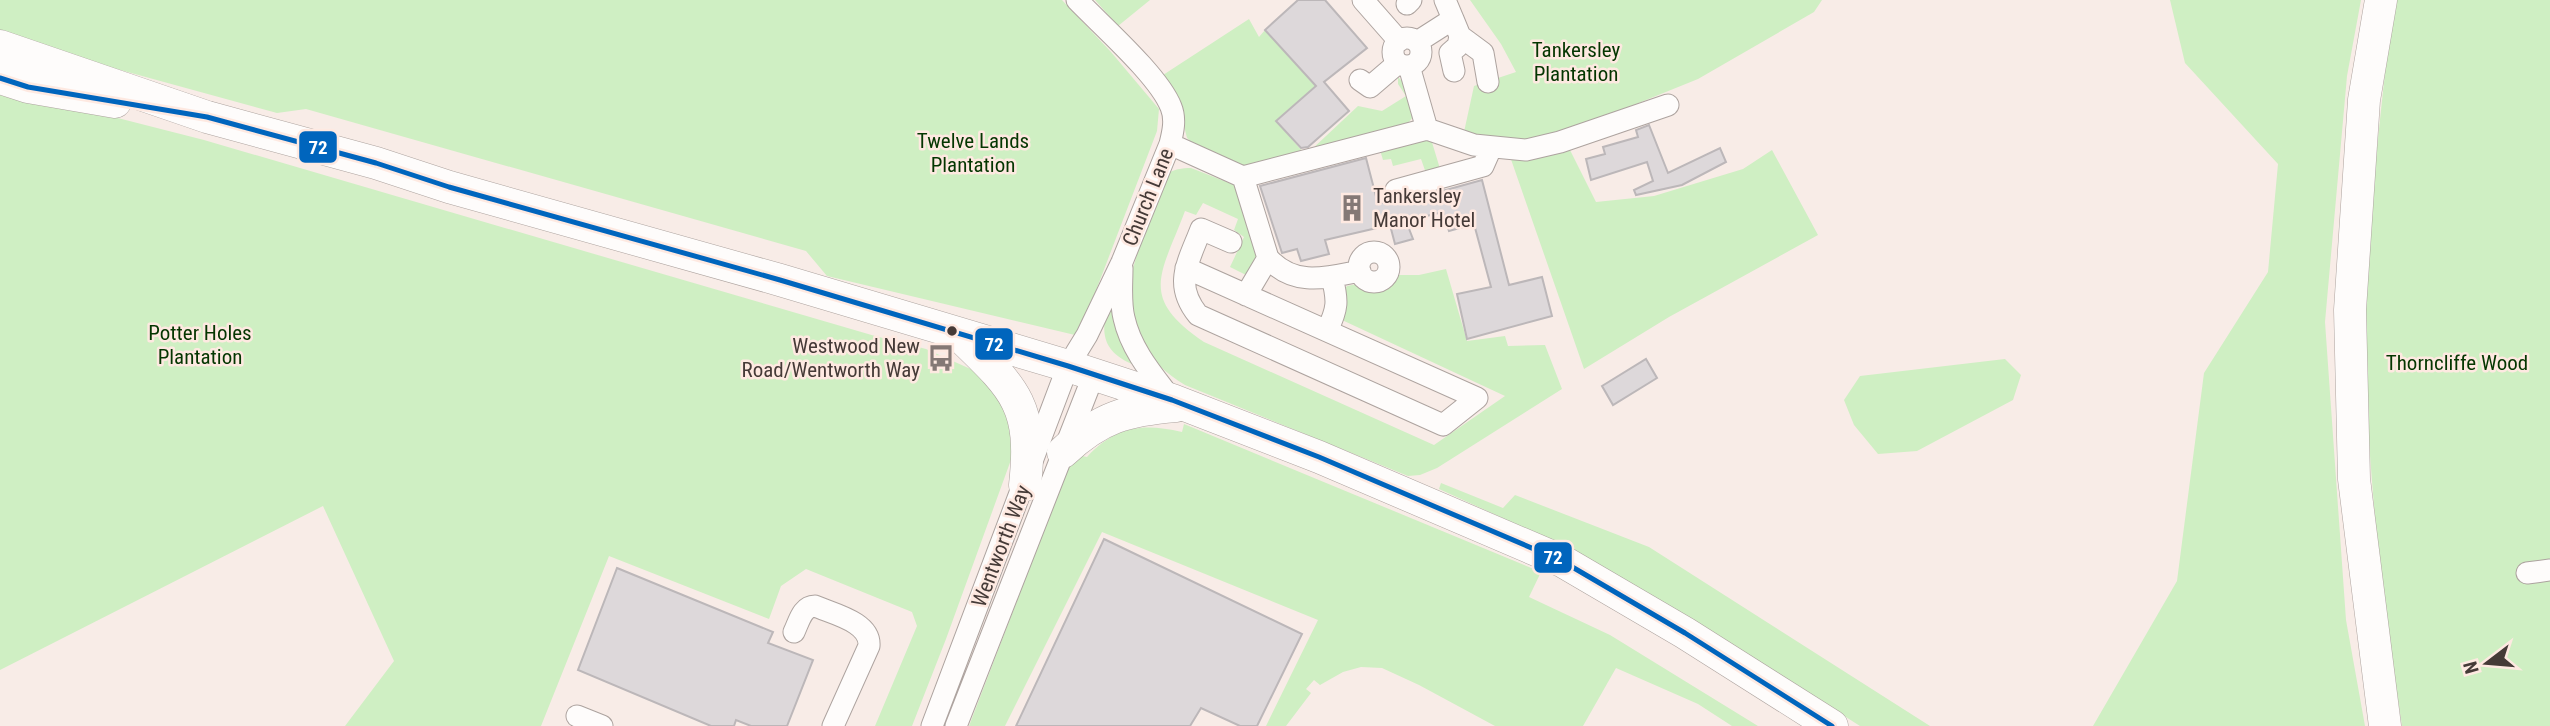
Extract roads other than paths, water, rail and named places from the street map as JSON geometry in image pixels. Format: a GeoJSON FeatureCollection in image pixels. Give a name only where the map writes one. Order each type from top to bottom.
{"type":"FeatureCollection","features":[{"type":"Feature","properties":{"kind":"highway"},"geometry":{"type":"LineString","coordinates":[[2381,0],[2364,100],[2350,310],[2354,479],[2385,726]]}},
{"type":"Feature","properties":{"kind":"highway"},"geometry":{"type":"LineString","coordinates":[[0,46],[206,117],[376,163],[475,195],[780,280],[1081,370],[1178,403],[1319,457],[1562,561],[1685,633],[1832,726]]}},
{"type":"Feature","properties":{"kind":"highway"},"geometry":{"type":"LineString","coordinates":[[0,78],[29,87],[206,117]]}},
{"type":"Feature","properties":{"kind":"highway"},"geometry":{"type":"LineString","coordinates":[[957,333],[1003,379],[1023,413],[1029,450],[1025,485]]}},
{"type":"Feature","properties":{"kind":"highway"},"geometry":{"type":"LineString","coordinates":[[1063,452],[1079,436],[1104,420],[1132,411],[1178,403]]}},
{"type":"Feature","properties":{"kind":"street","name":"Church Lane"},"geometry":{"type":"LineString","coordinates":[[1077,0],[1154,81],[1167,100],[1173,118],[1170,144],[1122,262],[1087,335],[1081,370]]}},
{"type":"Feature","properties":{"kind":"street"},"geometry":{"type":"LineString","coordinates":[[1360,80],[1370,87],[1404,64],[1418,61],[1420,57],[1420,47],[1408,42],[1363,0]]}},
{"type":"Feature","properties":{"kind":"street"},"geometry":{"type":"LineString","coordinates":[[1408,42],[1453,18]]}},
{"type":"Feature","properties":{"kind":"street"},"geometry":{"type":"LineString","coordinates":[[1453,18],[1458,46],[1450,53],[1454,71]]}},
{"type":"Feature","properties":{"kind":"street"},"geometry":{"type":"LineString","coordinates":[[1453,18],[1483,53],[1489,82]]}},
{"type":"Feature","properties":{"kind":"street"},"geometry":{"type":"LineString","coordinates":[[1404,64],[1427,129]]}},
{"type":"Feature","properties":{"kind":"street"},"geometry":{"type":"LineString","coordinates":[[1170,144],[1243,177],[1427,129],[1474,145],[1527,150],[1560,142],[1668,105]]}},
{"type":"Feature","properties":{"kind":"street"},"geometry":{"type":"LineString","coordinates":[[1396,190],[1483,166],[1491,148]]}},
{"type":"Feature","properties":{"kind":"street"},"geometry":{"type":"LineString","coordinates":[[1243,177],[1268,258],[1276,268],[1302,279],[1332,277],[1360,271]]}},
{"type":"Feature","properties":{"kind":"street"},"geometry":{"type":"LineString","coordinates":[[1186,268],[1477,398],[1443,425],[1198,315],[1185,297],[1184,286],[1186,268],[1201,229],[1231,242]]}},
{"type":"Feature","properties":{"kind":"street"},"geometry":{"type":"LineString","coordinates":[[1246,295],[1268,258]]}},
{"type":"Feature","properties":{"kind":"street","name":"Church Lane"},"geometry":{"type":"LineString","coordinates":[[1122,262],[1121,301],[1128,332],[1146,366],[1178,403]]}},
{"type":"Feature","properties":{"kind":"street"},"geometry":{"type":"LineString","coordinates":[[1327,331],[1337,310],[1337,295],[1332,277]]}},
{"type":"Feature","properties":{"kind":"street","name":"Wentworth Way"},"geometry":{"type":"LineString","coordinates":[[956,726],[1063,452],[1081,370]]}},
{"type":"Feature","properties":{"kind":"street","name":"Wentworth Way"},"geometry":{"type":"LineString","coordinates":[[932,726],[1025,485],[1081,370]]}},
{"type":"Feature","properties":{"kind":"street"},"geometry":{"type":"LineString","coordinates":[[2528,573],[2550,570]]}},
{"type":"Feature","properties":{"kind":"street"},"geometry":{"type":"LineString","coordinates":[[794,632],[805,609],[815,606],[861,627],[869,635],[869,646],[833,726]]}},
{"type":"Feature","properties":{"kind":"street"},"geometry":{"type":"LineString","coordinates":[[577,716],[602,726]]}},
{"type":"Feature","properties":{"kind":"place","name":"Tankersley Manor Hotel"},"geometry":{"type":"Point","coordinates":[1352,208]}},
{"type":"Feature","properties":{"kind":"place","name":"Westwood New Road/Wentworth Way"},"geometry":{"type":"Point","coordinates":[941,358]}},
{"type":"Feature","properties":{"kind":"park label","name":"Tankersley Plantation"},"geometry":{"type":"Point","coordinates":[1576,62]}},
{"type":"Feature","properties":{"kind":"park label","name":"Twelve Lands Plantation"},"geometry":{"type":"Point","coordinates":[973,153]}},
{"type":"Feature","properties":{"kind":"park label","name":"Potter Holes Plantation"},"geometry":{"type":"Point","coordinates":[200,345]}},
{"type":"Feature","properties":{"kind":"park label","name":"Thorncliffe Wood"},"geometry":{"type":"Point","coordinates":[2457,363]}}]}
